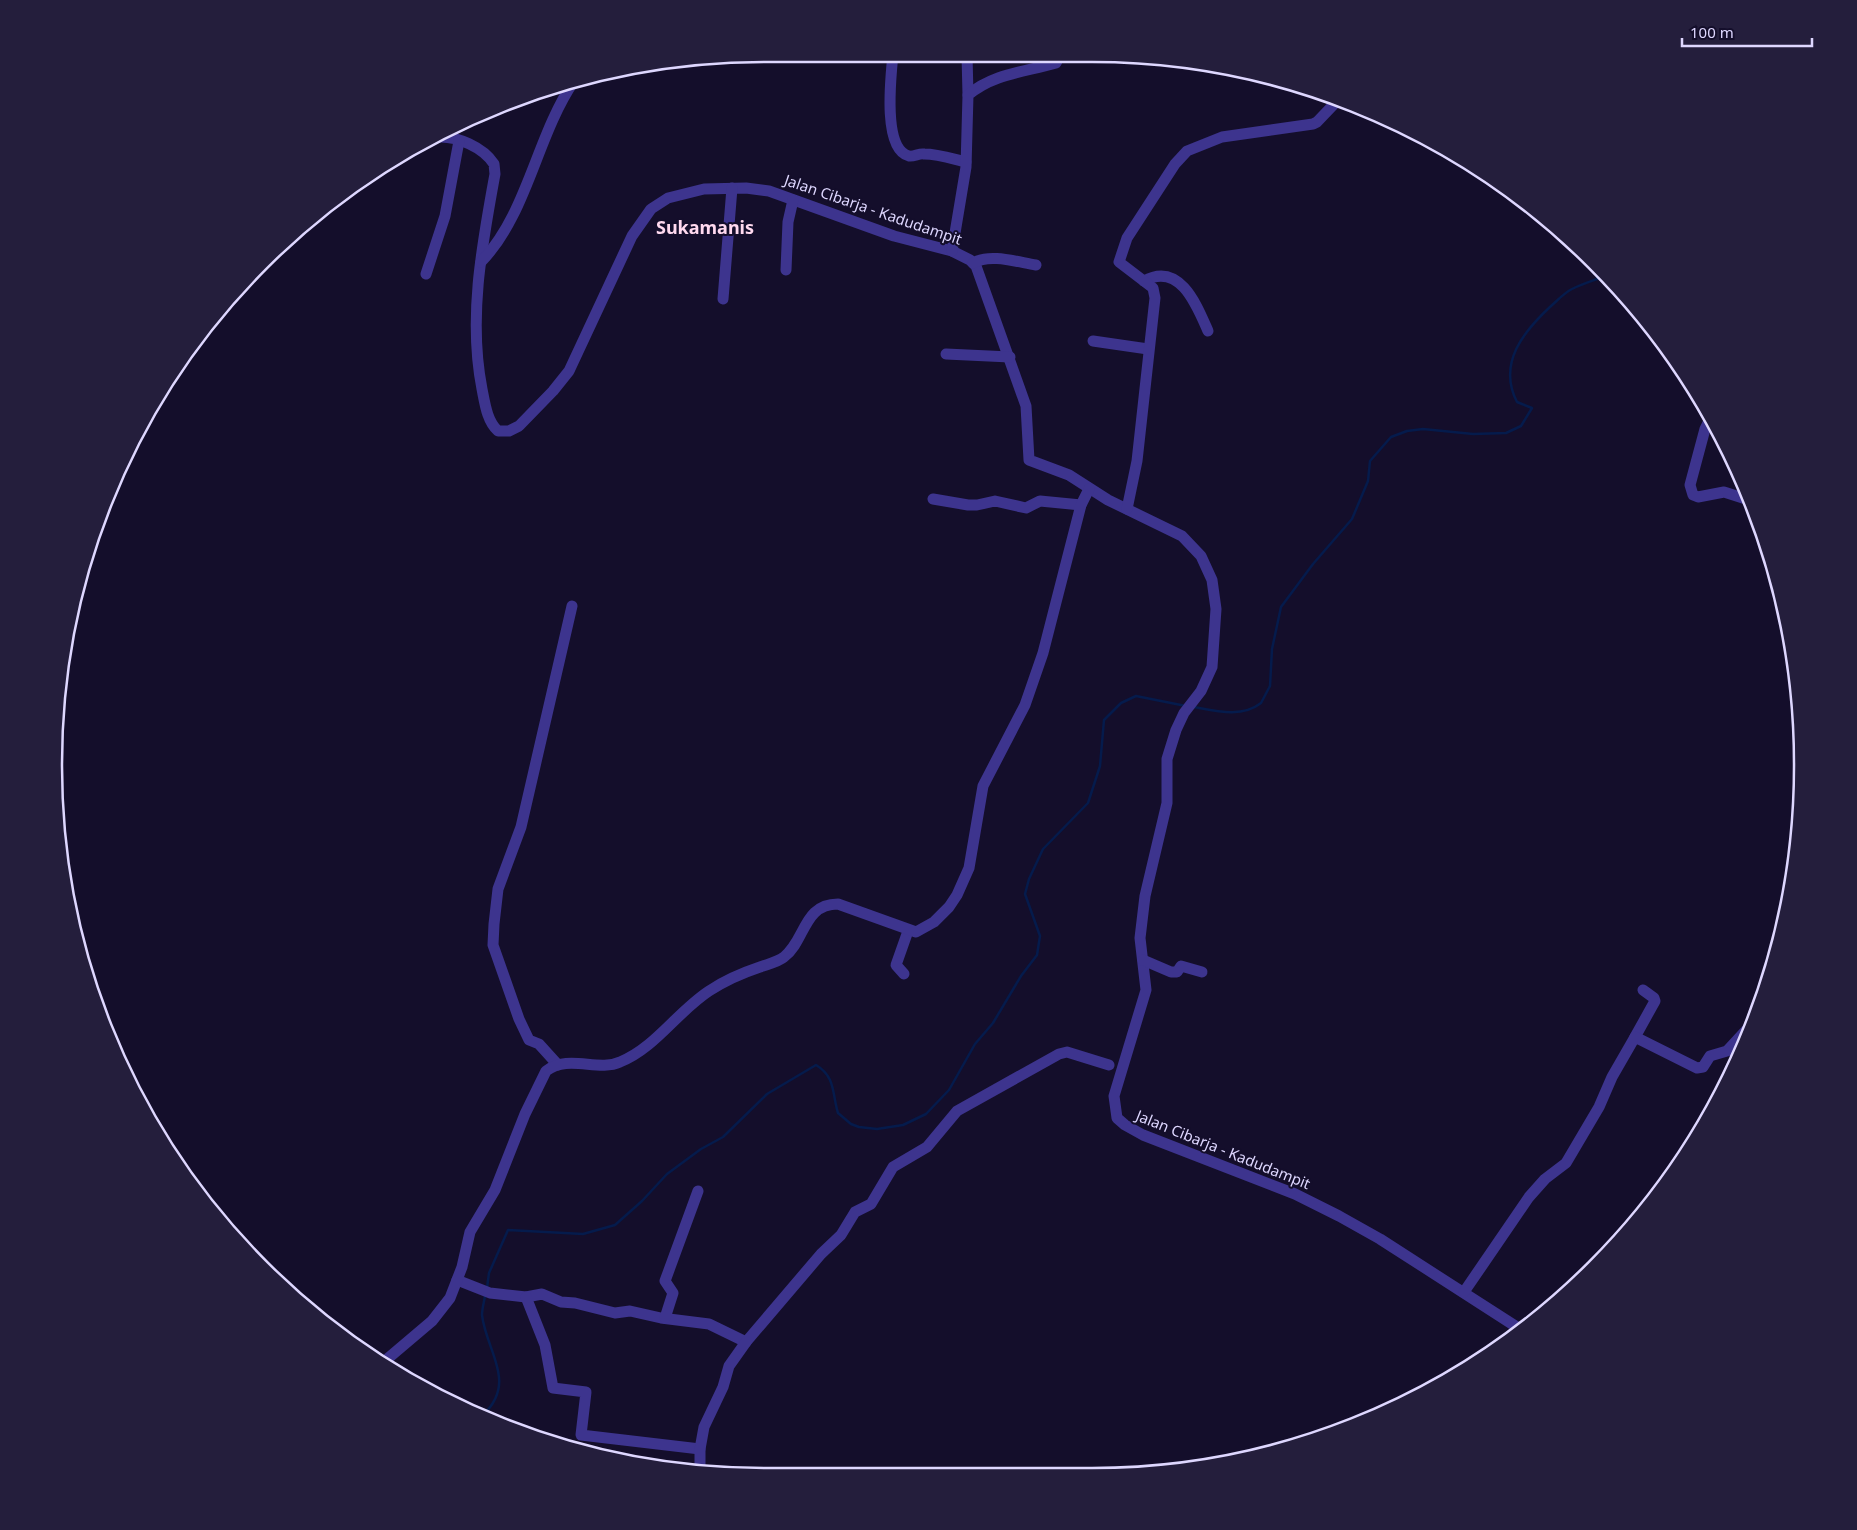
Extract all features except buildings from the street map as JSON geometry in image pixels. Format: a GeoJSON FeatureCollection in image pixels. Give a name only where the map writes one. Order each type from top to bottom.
{"type":"FeatureCollection","features":[{"type":"Feature","properties":{"kind":"street"},"geometry":{"type":"LineString","coordinates":[[893,62],[890,107],[893,134],[900,152],[910,156],[923,154],[966,162]]}},
{"type":"Feature","properties":{"kind":"street"},"geometry":{"type":"LineString","coordinates":[[952,251],[966,162],[967,62]]}},
{"type":"Feature","properties":{"kind":"street"},"geometry":{"type":"LineString","coordinates":[[968,95],[994,79],[1021,70],[1056,62]]}},
{"type":"Feature","properties":{"kind":"street"},"geometry":{"type":"LineString","coordinates":[[481,262],[496,248],[508,225],[553,116],[568,91]]}},
{"type":"Feature","properties":{"kind":"street"},"geometry":{"type":"LineString","coordinates":[[1127,509],[1137,461],[1155,298],[1153,288],[1119,262],[1119,257],[1127,238],[1175,164],[1187,150],[1222,137],[1312,124],[1317,122],[1333,105]]}},
{"type":"Feature","properties":{"kind":"street","name":"Jalan Cibarja - Kadudampit"},"geometry":{"type":"LineString","coordinates":[[448,138],[479,148],[494,164],[481,262],[476,335],[478,369],[488,416],[498,431],[509,431],[519,426],[569,371],[632,236],[651,209],[668,198],[685,192],[732,188],[769,191],[894,236],[952,251],[973,263],[981,274],[1026,406],[1029,460],[1069,475],[1089,490],[1182,536],[1191,544],[1208,568],[1212,580],[1216,609],[1212,667],[1201,690],[1184,713],[1167,758],[1167,803],[1145,896],[1140,938],[1145,995],[1117,1080],[1114,1096],[1117,1118],[1124,1125],[1144,1135],[1295,1194],[1339,1216],[1464,1292],[1515,1326]]}},
{"type":"Feature","properties":{"kind":"street"},"geometry":{"type":"LineString","coordinates":[[426,274],[444,216],[459,142]]}},
{"type":"Feature","properties":{"kind":"street"},"geometry":{"type":"LineString","coordinates":[[723,299],[732,188]]}},
{"type":"Feature","properties":{"kind":"street"},"geometry":{"type":"LineString","coordinates":[[786,270],[788,222],[793,200]]}},
{"type":"Feature","properties":{"kind":"street"},"geometry":{"type":"LineString","coordinates":[[973,263],[985,259],[1036,265]]}},
{"type":"Feature","properties":{"kind":"street"},"geometry":{"type":"LineString","coordinates":[[1144,281],[1163,276],[1179,283],[1191,294],[1208,331]]}},
{"type":"Feature","properties":{"kind":"street"},"geometry":{"type":"LineString","coordinates":[[1093,341],[1148,349]]}},
{"type":"Feature","properties":{"kind":"street"},"geometry":{"type":"LineString","coordinates":[[946,354],[1010,357]]}},
{"type":"Feature","properties":{"kind":"street"},"geometry":{"type":"LineString","coordinates":[[1707,427],[1702,439],[1690,490],[1698,496],[1724,492],[1742,498]]}},
{"type":"Feature","properties":{"kind":"street"},"geometry":{"type":"LineString","coordinates":[[389,1358],[438,1314],[450,1298],[470,1232],[495,1190],[535,1092],[546,1071],[558,1065],[568,1063],[618,1064],[635,1055],[689,1005],[710,990],[739,975],[785,956],[811,916],[828,904],[838,904],[908,931],[921,931],[934,922],[957,895],[968,868],[983,786],[1025,705],[1043,653],[1081,505],[1089,490]]}},
{"type":"Feature","properties":{"kind":"street"},"geometry":{"type":"LineString","coordinates":[[933,498],[978,505],[995,501],[1026,508],[1040,501],[1081,505]]}},
{"type":"Feature","properties":{"kind":"street"},"geometry":{"type":"LineString","coordinates":[[558,1065],[539,1044],[529,1040],[519,1019],[493,945],[498,889],[520,827],[572,606]]}},
{"type":"Feature","properties":{"kind":"street"},"geometry":{"type":"LineString","coordinates":[[904,974],[896,965],[908,931]]}},
{"type":"Feature","properties":{"kind":"street"},"geometry":{"type":"LineString","coordinates":[[1143,960],[1171,972],[1177,972],[1181,966],[1202,972]]}},
{"type":"Feature","properties":{"kind":"street"},"geometry":{"type":"LineString","coordinates":[[1464,1292],[1538,1185],[1566,1163],[1599,1107],[1612,1076],[1655,1001],[1654,998],[1643,990]]}},
{"type":"Feature","properties":{"kind":"street"},"geometry":{"type":"LineString","coordinates":[[1635,1037],[1697,1068],[1703,1067],[1710,1056],[1727,1051],[1739,1038]]}},
{"type":"Feature","properties":{"kind":"street"},"geometry":{"type":"LineString","coordinates":[[700,1464],[700,1449],[704,1427],[723,1387],[729,1366],[746,1342],[821,1254],[841,1235],[856,1212],[871,1204],[894,1167],[927,1147],[957,1112],[1059,1054],[1067,1052],[1109,1066]]}},
{"type":"Feature","properties":{"kind":"street"},"geometry":{"type":"LineString","coordinates":[[665,1318],[673,1293],[665,1281],[698,1191]]}},
{"type":"Feature","properties":{"kind":"street"},"geometry":{"type":"LineString","coordinates":[[457,1280],[490,1293],[526,1297],[542,1294],[561,1302],[575,1303],[615,1313],[630,1310],[665,1318],[709,1324],[746,1342]]}},
{"type":"Feature","properties":{"kind":"street"},"geometry":{"type":"LineString","coordinates":[[526,1297],[545,1345],[553,1388],[586,1392],[581,1435],[700,1449]]}},
{"type":"Feature","properties":{"kind":"waterway"},"geometry":{"type":"LineString","coordinates":[[1194,707],[1237,712],[1246,711],[1261,703],[1270,686],[1272,649],[1281,607],[1313,564],[1352,519],[1368,481],[1370,461],[1391,437],[1407,431],[1423,429],[1473,434],[1506,433],[1521,426],[1532,408],[1517,402],[1512,388],[1510,374],[1516,349],[1531,326],[1566,292],[1597,279],[1597,277]]}},
{"type":"Feature","properties":{"kind":"waterway"},"geometry":{"type":"LineString","coordinates":[[487,1288],[489,1273],[508,1230],[583,1234],[615,1225],[642,1201],[667,1174],[701,1149],[723,1137],[767,1094],[816,1065],[830,1080],[838,1113],[851,1124],[877,1129],[903,1125],[926,1114],[949,1090],[975,1044],[993,1023],[1021,976],[1037,955],[1040,936],[1025,894],[1029,879],[1043,849],[1088,803],[1100,766],[1104,720],[1121,703],[1136,696],[1186,706]]}},
{"type":"Feature","properties":{"kind":"waterway"},"geometry":{"type":"LineString","coordinates":[[485,1296],[482,1315],[499,1378],[498,1391],[493,1403],[487,1410]]}},
{"type":"Feature","properties":{"kind":"district","name":"Sukamanis"},"geometry":{"type":"Point","coordinates":[705,228]}}]}
